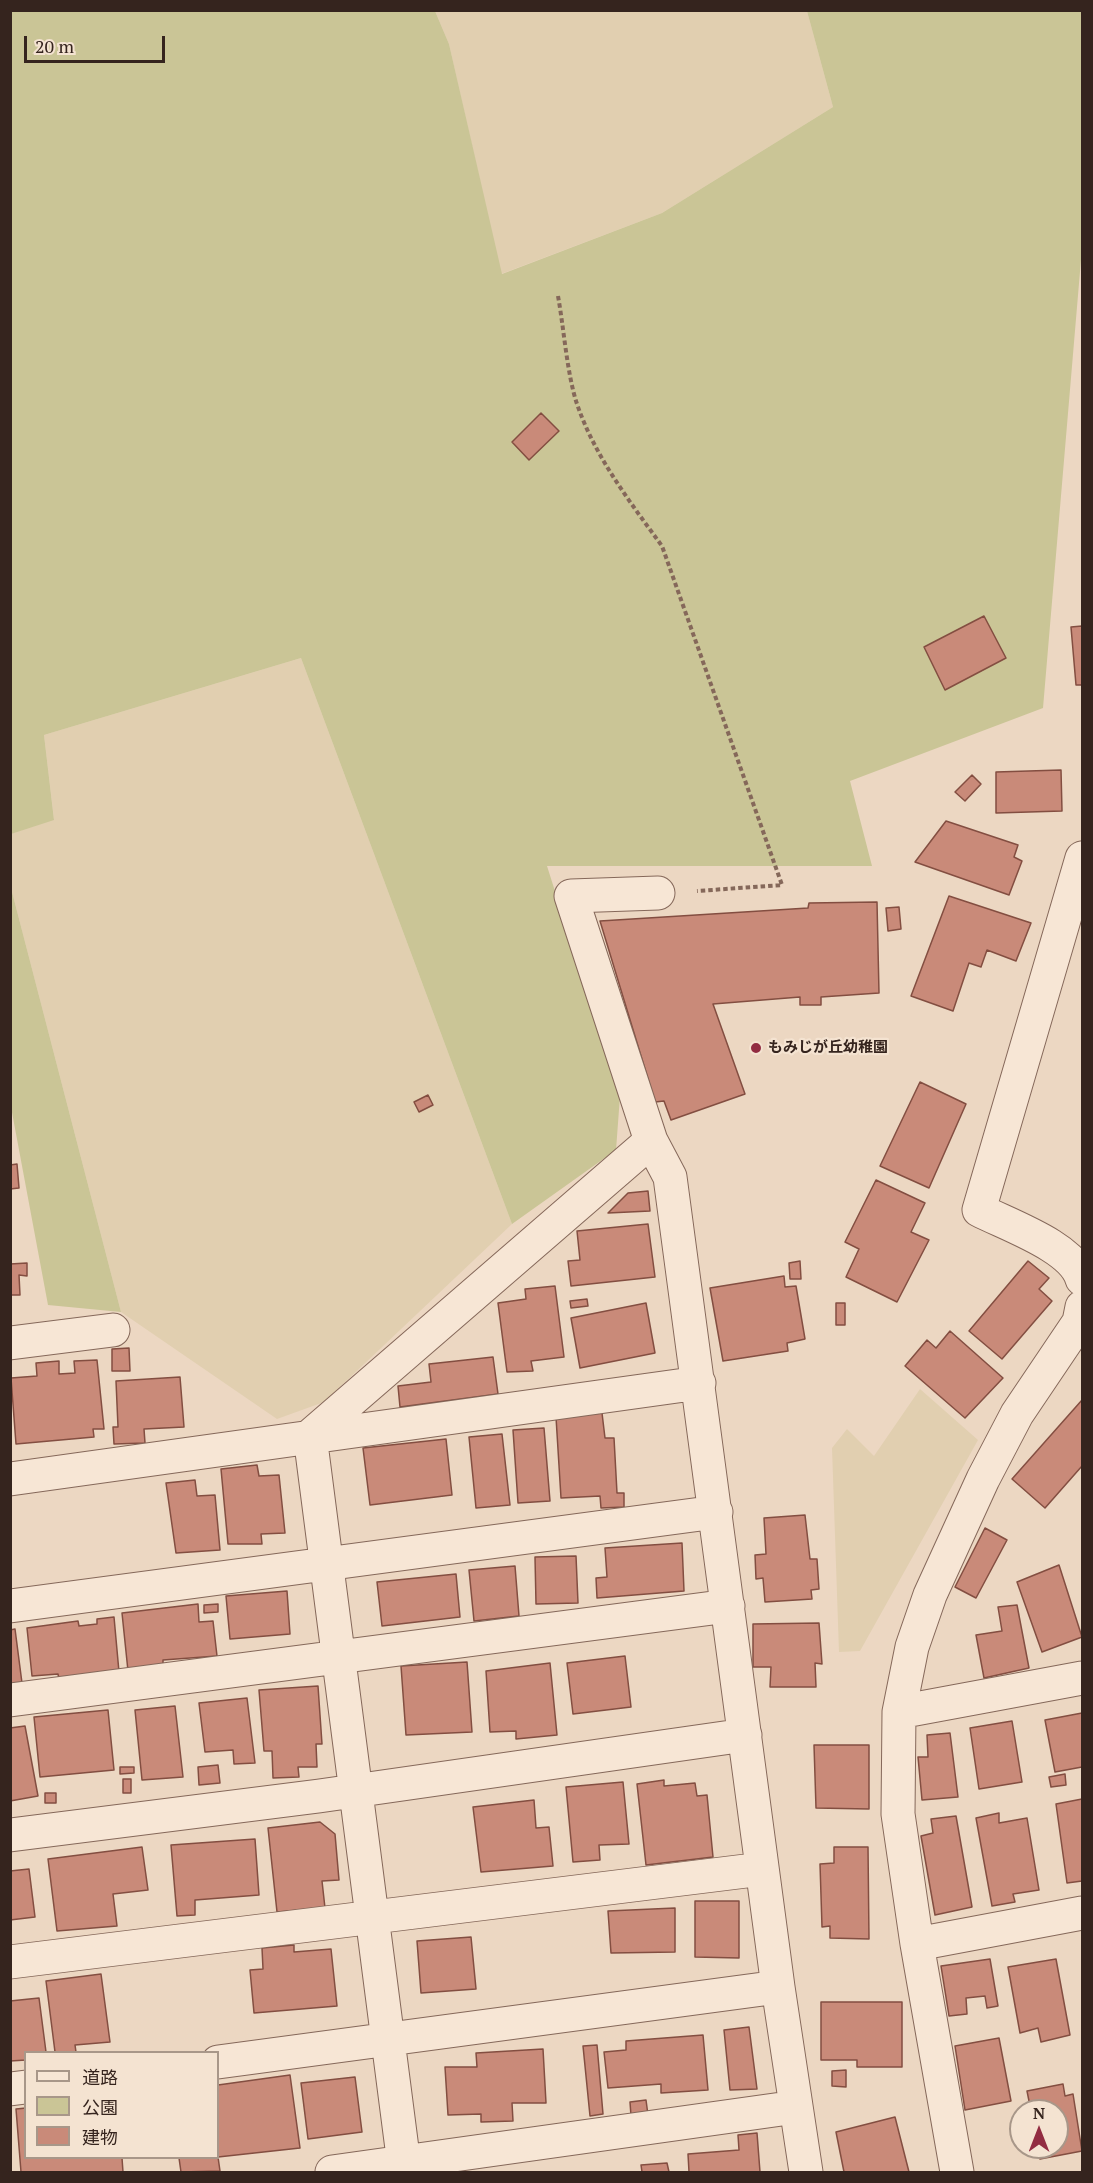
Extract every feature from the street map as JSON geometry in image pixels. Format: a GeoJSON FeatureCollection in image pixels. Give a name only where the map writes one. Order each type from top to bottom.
{"type":"FeatureCollection","features":[{"type":"Feature","properties":{"kind":"street"},"geometry":{"type":"LineString","coordinates":[[1083,858],[980,1210],[1066,1255],[1079,1268],[1083,1279]]}},
{"type":"Feature","properties":{"kind":"street"},"geometry":{"type":"LineString","coordinates":[[658,893],[571,896],[651,1141],[670,1177],[778,1987],[806,2172]]}},
{"type":"Feature","properties":{"kind":"street"},"geometry":{"type":"LineString","coordinates":[[310,1436],[651,1141]]}},
{"type":"Feature","properties":{"kind":"street"},"geometry":{"type":"LineString","coordinates":[[957,2172],[916,1944],[898,1814],[899,1712],[912,1647],[935,1585],[999,1444],[1079,1322],[1083,1306]]}},
{"type":"Feature","properties":{"kind":"street"},"geometry":{"type":"LineString","coordinates":[[10,1343],[112,1330]]}},
{"type":"Feature","properties":{"kind":"street"},"geometry":{"type":"LineString","coordinates":[[10,1479],[699,1383]]}},
{"type":"Feature","properties":{"kind":"street"},"geometry":{"type":"LineString","coordinates":[[310,1436],[336,1658],[356,1789],[404,2167]]}},
{"type":"Feature","properties":{"kind":"street"},"geometry":{"type":"LineString","coordinates":[[10,1606],[325,1566],[716,1512]]}},
{"type":"Feature","properties":{"kind":"street"},"geometry":{"type":"LineString","coordinates":[[10,1700],[728,1606]]}},
{"type":"Feature","properties":{"kind":"street"},"geometry":{"type":"LineString","coordinates":[[899,1712],[1083,1678]]}},
{"type":"Feature","properties":{"kind":"street"},"geometry":{"type":"LineString","coordinates":[[10,1835],[319,1796],[745,1736]]}},
{"type":"Feature","properties":{"kind":"street"},"geometry":{"type":"LineString","coordinates":[[10,1962],[762,1869]]}},
{"type":"Feature","properties":{"kind":"street"},"geometry":{"type":"LineString","coordinates":[[916,1944],[1083,1913]]}},
{"type":"Feature","properties":{"kind":"street"},"geometry":{"type":"LineString","coordinates":[[219,2062],[778,1987]]}},
{"type":"Feature","properties":{"kind":"street"},"geometry":{"type":"LineString","coordinates":[[332,2172],[404,2167],[796,2106]]}},
{"type":"Feature","properties":{"kind":"path"},"geometry":{"type":"LineString","coordinates":[[558,296],[576,402],[592,441],[628,500],[662,546],[782,885],[658,893]]}},
{"type":"Feature","properties":{"kind":"shaded area"},"geometry":{"type":"Polygon","coordinates":[[[435,11],[807,11],[833,107],[662,213],[501,274],[449,44],[435,11]]]}},
{"type":"Feature","properties":{"kind":"shaded area"},"geometry":{"type":"Polygon","coordinates":[[[301,658],[512,1224],[324,1402],[277,1419],[121,1312],[11,888],[10,834],[54,819],[44,735],[301,658]]]}},
{"type":"Feature","properties":{"kind":"shaded area"},"geometry":{"type":"Polygon","coordinates":[[[920,1389],[978,1440],[860,1651],[839,1652],[832,1448],[847,1429],[874,1456],[920,1389]]]}},
{"type":"Feature","properties":{"kind":"green space"},"geometry":{"type":"Polygon","coordinates":[[[10,11],[435,11],[449,44],[502,274],[662,213],[833,107],[807,11],[1082,11],[1082,248],[1043,708],[850,781],[872,866],[547,866],[620,1096],[616,1150],[512,1224],[301,658],[44,735],[54,820],[11,834],[10,11]]]}},
{"type":"Feature","properties":{"kind":"green space"},"geometry":{"type":"Polygon","coordinates":[[[10,888],[121,1312],[48,1305],[11,1107],[10,888]]]}},
{"type":"Feature","properties":{"kind":"building"},"geometry":{"type":"Polygon","coordinates":[[[541,413],[559,431],[529,460],[512,442],[541,413]]]}},
{"type":"Feature","properties":{"kind":"building"},"geometry":{"type":"Polygon","coordinates":[[[984,616],[1006,658],[945,690],[924,647],[984,616]]]}},
{"type":"Feature","properties":{"kind":"building"},"geometry":{"type":"Polygon","coordinates":[[[1082,626],[1082,685],[1076,685],[1071,627],[1082,626]]]}},
{"type":"Feature","properties":{"kind":"building"},"geometry":{"type":"Polygon","coordinates":[[[1061,770],[1062,811],[996,813],[996,772],[1061,770]]]}},
{"type":"Feature","properties":{"kind":"building"},"geometry":{"type":"Polygon","coordinates":[[[972,775],[981,784],[965,801],[955,792],[972,775]]]}},
{"type":"Feature","properties":{"kind":"building"},"geometry":{"type":"Polygon","coordinates":[[[946,821],[1018,845],[1014,857],[1022,861],[1009,895],[915,862],[946,821]]]}},
{"type":"Feature","properties":{"kind":"building"},"geometry":{"type":"Polygon","coordinates":[[[949,896],[1031,923],[1016,961],[987,950],[981,967],[969,963],[953,1011],[911,996],[949,896]]]}},
{"type":"Feature","properties":{"kind":"building"},"geometry":{"type":"Polygon","coordinates":[[[877,902],[879,993],[821,997],[821,1005],[800,1005],[800,997],[713,1004],[745,1094],[671,1120],[664,1101],[655,1102],[600,921],[808,908],[809,903],[877,902]]]}},
{"type":"Feature","properties":{"kind":"building"},"geometry":{"type":"Polygon","coordinates":[[[899,907],[901,929],[888,931],[886,908],[899,907]]]}},
{"type":"Feature","properties":{"kind":"building"},"geometry":{"type":"Polygon","coordinates":[[[920,1082],[966,1104],[929,1188],[880,1166],[920,1082]]]}},
{"type":"Feature","properties":{"kind":"building"},"geometry":{"type":"Polygon","coordinates":[[[428,1095],[433,1105],[419,1112],[414,1102],[428,1095]]]}},
{"type":"Feature","properties":{"kind":"building"},"geometry":{"type":"Polygon","coordinates":[[[17,1164],[19,1188],[10,1189],[10,1165],[17,1164]]]}},
{"type":"Feature","properties":{"kind":"building"},"geometry":{"type":"Polygon","coordinates":[[[876,1180],[925,1203],[911,1232],[929,1240],[897,1302],[846,1277],[859,1249],[845,1242],[876,1180]]]}},
{"type":"Feature","properties":{"kind":"building"},"geometry":{"type":"Polygon","coordinates":[[[648,1191],[650,1211],[608,1213],[628,1193],[648,1191]]]}},
{"type":"Feature","properties":{"kind":"building"},"geometry":{"type":"Polygon","coordinates":[[[648,1224],[655,1277],[571,1286],[568,1261],[580,1260],[577,1231],[648,1224]]]}},
{"type":"Feature","properties":{"kind":"building"},"geometry":{"type":"Polygon","coordinates":[[[800,1261],[801,1279],[790,1279],[789,1263],[800,1261]]]}},
{"type":"Feature","properties":{"kind":"building"},"geometry":{"type":"Polygon","coordinates":[[[1028,1261],[1049,1278],[1039,1289],[1052,1301],[1002,1359],[969,1331],[1028,1261]]]}},
{"type":"Feature","properties":{"kind":"building"},"geometry":{"type":"Polygon","coordinates":[[[27,1263],[27,1276],[19,1275],[20,1295],[10,1295],[10,1264],[27,1263]]]}},
{"type":"Feature","properties":{"kind":"building"},"geometry":{"type":"Polygon","coordinates":[[[784,1276],[785,1287],[796,1286],[805,1339],[787,1343],[788,1351],[723,1361],[710,1288],[784,1276]]]}},
{"type":"Feature","properties":{"kind":"building"},"geometry":{"type":"Polygon","coordinates":[[[555,1286],[564,1357],[531,1361],[533,1371],[507,1372],[498,1303],[526,1299],[525,1289],[555,1286]]]}},
{"type":"Feature","properties":{"kind":"building"},"geometry":{"type":"Polygon","coordinates":[[[587,1299],[588,1306],[571,1308],[570,1301],[587,1299]]]}},
{"type":"Feature","properties":{"kind":"building"},"geometry":{"type":"Polygon","coordinates":[[[646,1303],[655,1353],[580,1368],[571,1318],[646,1303]]]}},
{"type":"Feature","properties":{"kind":"building"},"geometry":{"type":"Polygon","coordinates":[[[836,1303],[845,1303],[845,1325],[836,1325],[836,1303]]]}},
{"type":"Feature","properties":{"kind":"building"},"geometry":{"type":"Polygon","coordinates":[[[950,1331],[1003,1378],[965,1418],[905,1366],[927,1340],[936,1348],[950,1331]]]}},
{"type":"Feature","properties":{"kind":"building"},"geometry":{"type":"Polygon","coordinates":[[[129,1348],[130,1371],[112,1371],[112,1349],[129,1348]]]}},
{"type":"Feature","properties":{"kind":"building"},"geometry":{"type":"Polygon","coordinates":[[[493,1357],[498,1394],[400,1407],[398,1386],[431,1382],[429,1364],[493,1357]]]}},
{"type":"Feature","properties":{"kind":"building"},"geometry":{"type":"Polygon","coordinates":[[[97,1360],[104,1429],[93,1429],[94,1437],[16,1444],[11,1378],[37,1376],[36,1363],[59,1361],[59,1374],[75,1373],[74,1361],[97,1360]]]}},
{"type":"Feature","properties":{"kind":"building"},"geometry":{"type":"Polygon","coordinates":[[[180,1377],[184,1427],[144,1429],[145,1443],[114,1444],[113,1427],[118,1427],[116,1381],[180,1377]]]}},
{"type":"Feature","properties":{"kind":"building"},"geometry":{"type":"Polygon","coordinates":[[[1082,1400],[1082,1466],[1045,1508],[1012,1479],[1082,1400]]]}},
{"type":"Feature","properties":{"kind":"building"},"geometry":{"type":"Polygon","coordinates":[[[602,1413],[605,1438],[614,1438],[617,1493],[624,1493],[624,1507],[601,1508],[600,1496],[561,1498],[556,1417],[602,1413]]]}},
{"type":"Feature","properties":{"kind":"building"},"geometry":{"type":"Polygon","coordinates":[[[544,1428],[550,1501],[518,1503],[513,1430],[544,1428]]]}},
{"type":"Feature","properties":{"kind":"building"},"geometry":{"type":"Polygon","coordinates":[[[502,1434],[510,1505],[476,1508],[469,1437],[502,1434]]]}},
{"type":"Feature","properties":{"kind":"building"},"geometry":{"type":"Polygon","coordinates":[[[446,1439],[452,1495],[370,1505],[363,1448],[446,1439]]]}},
{"type":"Feature","properties":{"kind":"building"},"geometry":{"type":"Polygon","coordinates":[[[257,1465],[259,1476],[279,1475],[285,1533],[261,1534],[262,1544],[228,1544],[221,1469],[257,1465]]]}},
{"type":"Feature","properties":{"kind":"building"},"geometry":{"type":"Polygon","coordinates":[[[195,1480],[197,1496],[215,1495],[220,1550],[176,1553],[166,1483],[195,1480]]]}},
{"type":"Feature","properties":{"kind":"building"},"geometry":{"type":"Polygon","coordinates":[[[805,1515],[810,1559],[817,1559],[819,1589],[811,1590],[812,1599],[765,1602],[763,1578],[756,1579],[755,1555],[766,1554],[764,1518],[805,1515]]]}},
{"type":"Feature","properties":{"kind":"building"},"geometry":{"type":"Polygon","coordinates":[[[985,1528],[1007,1540],[976,1598],[955,1587],[985,1528]]]}},
{"type":"Feature","properties":{"kind":"building"},"geometry":{"type":"Polygon","coordinates":[[[682,1543],[684,1591],[597,1598],[596,1578],[607,1577],[605,1548],[682,1543]]]}},
{"type":"Feature","properties":{"kind":"building"},"geometry":{"type":"Polygon","coordinates":[[[576,1556],[578,1603],[536,1604],[535,1557],[576,1556]]]}},
{"type":"Feature","properties":{"kind":"building"},"geometry":{"type":"Polygon","coordinates":[[[1059,1565],[1082,1637],[1042,1652],[1017,1582],[1059,1565]]]}},
{"type":"Feature","properties":{"kind":"building"},"geometry":{"type":"Polygon","coordinates":[[[515,1566],[519,1616],[474,1621],[469,1570],[515,1566]]]}},
{"type":"Feature","properties":{"kind":"building"},"geometry":{"type":"Polygon","coordinates":[[[456,1574],[460,1617],[382,1626],[377,1582],[456,1574]]]}},
{"type":"Feature","properties":{"kind":"building"},"geometry":{"type":"Polygon","coordinates":[[[287,1591],[290,1634],[230,1639],[226,1596],[287,1591]]]}},
{"type":"Feature","properties":{"kind":"building"},"geometry":{"type":"Polygon","coordinates":[[[198,1604],[199,1622],[213,1621],[217,1656],[163,1660],[163,1667],[128,1671],[122,1613],[198,1604]]]}},
{"type":"Feature","properties":{"kind":"building"},"geometry":{"type":"Polygon","coordinates":[[[218,1604],[218,1612],[204,1613],[204,1605],[218,1604]]]}},
{"type":"Feature","properties":{"kind":"building"},"geometry":{"type":"Polygon","coordinates":[[[1017,1605],[1029,1668],[984,1678],[976,1635],[1002,1631],[998,1607],[1017,1605]]]}},
{"type":"Feature","properties":{"kind":"building"},"geometry":{"type":"Polygon","coordinates":[[[114,1617],[119,1672],[59,1679],[58,1674],[32,1676],[27,1628],[78,1621],[79,1626],[97,1624],[97,1619],[114,1617]]]}},
{"type":"Feature","properties":{"kind":"building"},"geometry":{"type":"Polygon","coordinates":[[[819,1623],[822,1664],[815,1663],[816,1687],[770,1687],[771,1667],[753,1667],[753,1624],[819,1623]]]}},
{"type":"Feature","properties":{"kind":"building"},"geometry":{"type":"Polygon","coordinates":[[[15,1629],[22,1683],[10,1684],[10,1630],[15,1629]]]}},
{"type":"Feature","properties":{"kind":"building"},"geometry":{"type":"Polygon","coordinates":[[[625,1656],[631,1707],[573,1714],[567,1663],[625,1656]]]}},
{"type":"Feature","properties":{"kind":"building"},"geometry":{"type":"Polygon","coordinates":[[[467,1662],[472,1732],[406,1735],[401,1666],[467,1662]]]}},
{"type":"Feature","properties":{"kind":"building"},"geometry":{"type":"Polygon","coordinates":[[[550,1663],[557,1735],[516,1739],[516,1731],[490,1732],[486,1671],[550,1663]]]}},
{"type":"Feature","properties":{"kind":"building"},"geometry":{"type":"Polygon","coordinates":[[[318,1686],[322,1744],[316,1744],[317,1767],[298,1767],[299,1777],[273,1778],[272,1751],[264,1751],[259,1690],[318,1686]]]}},
{"type":"Feature","properties":{"kind":"building"},"geometry":{"type":"Polygon","coordinates":[[[247,1698],[255,1763],[234,1764],[233,1750],[205,1752],[199,1703],[247,1698]]]}},
{"type":"Feature","properties":{"kind":"building"},"geometry":{"type":"Polygon","coordinates":[[[175,1706],[183,1777],[142,1780],[135,1710],[175,1706]]]}},
{"type":"Feature","properties":{"kind":"building"},"geometry":{"type":"Polygon","coordinates":[[[108,1710],[114,1770],[40,1777],[34,1717],[108,1710]]]}},
{"type":"Feature","properties":{"kind":"building"},"geometry":{"type":"Polygon","coordinates":[[[1082,1713],[1082,1767],[1055,1772],[1045,1720],[1082,1713]]]}},
{"type":"Feature","properties":{"kind":"building"},"geometry":{"type":"Polygon","coordinates":[[[1012,1721],[1022,1782],[979,1789],[970,1728],[1012,1721]]]}},
{"type":"Feature","properties":{"kind":"building"},"geometry":{"type":"Polygon","coordinates":[[[25,1726],[38,1796],[10,1801],[10,1728],[25,1726]]]}},
{"type":"Feature","properties":{"kind":"building"},"geometry":{"type":"Polygon","coordinates":[[[950,1733],[958,1797],[922,1800],[918,1757],[928,1757],[927,1735],[950,1733]]]}},
{"type":"Feature","properties":{"kind":"building"},"geometry":{"type":"Polygon","coordinates":[[[814,1745],[869,1745],[869,1809],[816,1808],[814,1745]]]}},
{"type":"Feature","properties":{"kind":"building"},"geometry":{"type":"Polygon","coordinates":[[[218,1765],[220,1783],[199,1785],[198,1767],[218,1765]]]}},
{"type":"Feature","properties":{"kind":"building"},"geometry":{"type":"Polygon","coordinates":[[[120,1767],[134,1767],[134,1773],[120,1774],[120,1767]]]}},
{"type":"Feature","properties":{"kind":"building"},"geometry":{"type":"Polygon","coordinates":[[[1065,1774],[1066,1785],[1051,1787],[1049,1777],[1065,1774]]]}},
{"type":"Feature","properties":{"kind":"building"},"geometry":{"type":"Polygon","coordinates":[[[123,1779],[131,1779],[131,1793],[123,1793],[123,1779]]]}},
{"type":"Feature","properties":{"kind":"building"},"geometry":{"type":"Polygon","coordinates":[[[664,1780],[664,1786],[695,1783],[697,1796],[707,1795],[713,1857],[646,1865],[637,1784],[664,1780]]]}},
{"type":"Feature","properties":{"kind":"building"},"geometry":{"type":"Polygon","coordinates":[[[623,1782],[629,1844],[599,1845],[600,1860],[573,1862],[566,1787],[623,1782]]]}},
{"type":"Feature","properties":{"kind":"building"},"geometry":{"type":"Polygon","coordinates":[[[45,1793],[56,1793],[56,1803],[45,1803],[45,1793]]]}},
{"type":"Feature","properties":{"kind":"building"},"geometry":{"type":"Polygon","coordinates":[[[1082,1799],[1082,1881],[1067,1883],[1056,1804],[1082,1799]]]}},
{"type":"Feature","properties":{"kind":"building"},"geometry":{"type":"Polygon","coordinates":[[[534,1800],[536,1828],[549,1827],[553,1866],[481,1872],[473,1807],[534,1800]]]}},
{"type":"Feature","properties":{"kind":"building"},"geometry":{"type":"Polygon","coordinates":[[[999,1813],[999,1823],[1027,1818],[1039,1890],[1013,1894],[1015,1902],[992,1906],[976,1818],[999,1813]]]}},
{"type":"Feature","properties":{"kind":"building"},"geometry":{"type":"Polygon","coordinates":[[[956,1816],[972,1907],[935,1915],[921,1836],[933,1833],[931,1819],[956,1816]]]}},
{"type":"Feature","properties":{"kind":"building"},"geometry":{"type":"Polygon","coordinates":[[[320,1822],[335,1834],[339,1880],[322,1881],[325,1908],[277,1912],[268,1828],[320,1822]]]}},
{"type":"Feature","properties":{"kind":"building"},"geometry":{"type":"Polygon","coordinates":[[[255,1839],[259,1895],[195,1900],[195,1915],[177,1916],[171,1845],[255,1839]]]}},
{"type":"Feature","properties":{"kind":"building"},"geometry":{"type":"Polygon","coordinates":[[[142,1847],[148,1890],[113,1894],[117,1926],[57,1931],[48,1859],[142,1847]]]}},
{"type":"Feature","properties":{"kind":"building"},"geometry":{"type":"Polygon","coordinates":[[[834,1847],[868,1847],[869,1939],[830,1938],[830,1926],[822,1927],[820,1864],[834,1863],[834,1847]]]}},
{"type":"Feature","properties":{"kind":"building"},"geometry":{"type":"Polygon","coordinates":[[[29,1869],[35,1917],[10,1920],[10,1871],[29,1869]]]}},
{"type":"Feature","properties":{"kind":"building"},"geometry":{"type":"Polygon","coordinates":[[[695,1901],[739,1901],[739,1958],[695,1957],[695,1901]]]}},
{"type":"Feature","properties":{"kind":"building"},"geometry":{"type":"Polygon","coordinates":[[[675,1908],[675,1952],[611,1953],[608,1911],[675,1908]]]}},
{"type":"Feature","properties":{"kind":"building"},"geometry":{"type":"Polygon","coordinates":[[[471,1937],[476,1989],[421,1993],[417,1941],[471,1937]]]}},
{"type":"Feature","properties":{"kind":"building"},"geometry":{"type":"Polygon","coordinates":[[[294,1945],[294,1952],[331,1949],[337,2006],[254,2013],[250,1970],[263,1969],[262,1948],[294,1945]]]}},
{"type":"Feature","properties":{"kind":"building"},"geometry":{"type":"Polygon","coordinates":[[[990,1959],[998,2006],[987,2008],[985,1996],[966,1998],[967,2014],[949,2016],[941,1966],[990,1959]]]}},
{"type":"Feature","properties":{"kind":"building"},"geometry":{"type":"Polygon","coordinates":[[[1056,1959],[1070,2035],[1041,2042],[1038,2028],[1020,2033],[1008,1967],[1056,1959]]]}},
{"type":"Feature","properties":{"kind":"building"},"geometry":{"type":"Polygon","coordinates":[[[101,1974],[110,2042],[75,2045],[76,2051],[55,2051],[46,1981],[101,1974]]]}},
{"type":"Feature","properties":{"kind":"building"},"geometry":{"type":"Polygon","coordinates":[[[39,1998],[46,2051],[24,2051],[24,2060],[10,2061],[10,2001],[39,1998]]]}},
{"type":"Feature","properties":{"kind":"building"},"geometry":{"type":"Polygon","coordinates":[[[821,2002],[902,2002],[902,2067],[857,2067],[857,2060],[821,2060],[821,2002]]]}},
{"type":"Feature","properties":{"kind":"building"},"geometry":{"type":"Polygon","coordinates":[[[749,2027],[757,2089],[730,2090],[724,2030],[749,2027]]]}},
{"type":"Feature","properties":{"kind":"building"},"geometry":{"type":"Polygon","coordinates":[[[703,2035],[708,2090],[661,2093],[661,2084],[608,2088],[604,2052],[626,2050],[626,2041],[703,2035]]]}},
{"type":"Feature","properties":{"kind":"building"},"geometry":{"type":"Polygon","coordinates":[[[999,2038],[1011,2099],[1009,2101],[965,2110],[955,2046],[999,2038]]]}},
{"type":"Feature","properties":{"kind":"building"},"geometry":{"type":"Polygon","coordinates":[[[597,2045],[603,2114],[590,2116],[583,2046],[597,2045]]]}},
{"type":"Feature","properties":{"kind":"building"},"geometry":{"type":"Polygon","coordinates":[[[543,2049],[546,2103],[512,2103],[513,2121],[481,2122],[481,2114],[448,2115],[445,2067],[477,2067],[476,2053],[543,2049]]]}},
{"type":"Feature","properties":{"kind":"building"},"geometry":{"type":"Polygon","coordinates":[[[846,2070],[846,2087],[832,2086],[832,2071],[846,2070]]]}},
{"type":"Feature","properties":{"kind":"building"},"geometry":{"type":"Polygon","coordinates":[[[290,2075],[300,2148],[219,2157],[219,2085],[290,2075]]]}},
{"type":"Feature","properties":{"kind":"building"},"geometry":{"type":"Polygon","coordinates":[[[355,2077],[362,2132],[308,2139],[301,2083],[355,2077]]]}},
{"type":"Feature","properties":{"kind":"building"},"geometry":{"type":"Polygon","coordinates":[[[1063,2084],[1065,2096],[1073,2094],[1082,2151],[1069,2153],[1069,2099],[1029,2099],[1027,2091],[1063,2084]]]}},
{"type":"Feature","properties":{"kind":"building"},"geometry":{"type":"Polygon","coordinates":[[[646,2100],[648,2115],[631,2116],[630,2102],[646,2100]]]}},
{"type":"Feature","properties":{"kind":"building"},"geometry":{"type":"Polygon","coordinates":[[[24,2108],[24,2159],[122,2159],[123,2172],[21,2172],[16,2109],[24,2108]]]}},
{"type":"Feature","properties":{"kind":"building"},"geometry":{"type":"Polygon","coordinates":[[[895,2117],[909,2172],[844,2172],[836,2132],[895,2117]]]}},
{"type":"Feature","properties":{"kind":"building"},"geometry":{"type":"Polygon","coordinates":[[[757,2133],[760,2172],[689,2172],[688,2154],[739,2150],[738,2135],[757,2133]]]}},
{"type":"Feature","properties":{"kind":"building"},"geometry":{"type":"Polygon","coordinates":[[[179,2159],[218,2159],[220,2171],[181,2172],[179,2159]]]}},
{"type":"Feature","properties":{"kind":"building"},"geometry":{"type":"Polygon","coordinates":[[[667,2163],[669,2172],[642,2172],[641,2165],[667,2163]]]}},
{"type":"Feature","properties":{"kind":"place","name":"もみじが丘幼稚園"},"geometry":{"type":"Point","coordinates":[756,1048]}}]}
